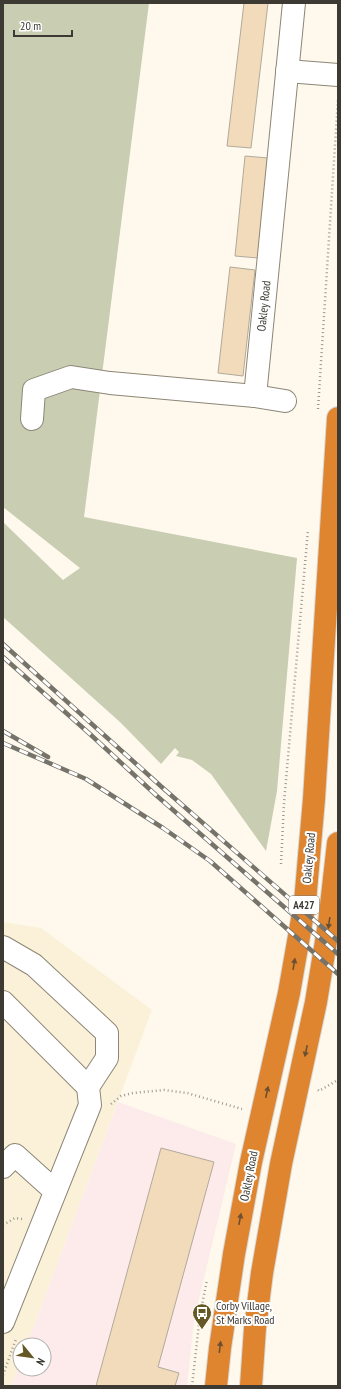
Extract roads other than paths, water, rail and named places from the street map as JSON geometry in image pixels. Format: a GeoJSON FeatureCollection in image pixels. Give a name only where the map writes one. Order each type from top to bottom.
{"type":"FeatureCollection","features":[{"type":"Feature","properties":{"kind":"highway","name":"Oakley Road"},"geometry":{"type":"LineString","coordinates":[[216,1386],[234,1254],[251,1162],[289,993],[305,902],[315,783],[338,418]]}},
{"type":"Feature","properties":{"kind":"highway","name":"A427"},"geometry":{"type":"LineString","coordinates":[[251,1386],[255,1328],[262,1272],[281,1164],[318,994],[329,923],[338,843]]}},
{"type":"Feature","properties":{"kind":"street","name":"Oakley Road"},"geometry":{"type":"LineString","coordinates":[[256,396],[294,3]]}},
{"type":"Feature","properties":{"kind":"street"},"geometry":{"type":"LineString","coordinates":[[287,71],[338,75]]}},
{"type":"Feature","properties":{"kind":"street"},"geometry":{"type":"LineString","coordinates":[[32,420],[34,390],[71,377],[110,383],[256,396],[285,401]]}},
{"type":"Feature","properties":{"kind":"street"},"geometry":{"type":"LineString","coordinates":[[3,947],[34,965],[107,1033],[107,1058],[88,1087]]}},
{"type":"Feature","properties":{"kind":"street"},"geometry":{"type":"LineString","coordinates":[[3,1002],[88,1087],[90,1105],[3,1322]]}},
{"type":"Feature","properties":{"kind":"street"},"geometry":{"type":"LineString","coordinates":[[3,1167],[15,1155],[55,1191]]}},
{"type":"Feature","properties":{"kind":"railway"},"geometry":{"type":"LineString","coordinates":[[3,644],[164,789],[338,941]]}},
{"type":"Feature","properties":{"kind":"railway"},"geometry":{"type":"LineString","coordinates":[[3,657],[157,796],[338,954]]}},
{"type":"Feature","properties":{"kind":"railway"},"geometry":{"type":"LineString","coordinates":[[3,731],[48,757]]}},
{"type":"Feature","properties":{"kind":"railway"},"geometry":{"type":"LineString","coordinates":[[3,743],[86,779],[163,828],[210,861],[338,974]]}},
{"type":"Feature","properties":{"kind":"place","name":"Corby Village, St Marks Road"},"geometry":{"type":"Point","coordinates":[202,1330]}}]}
